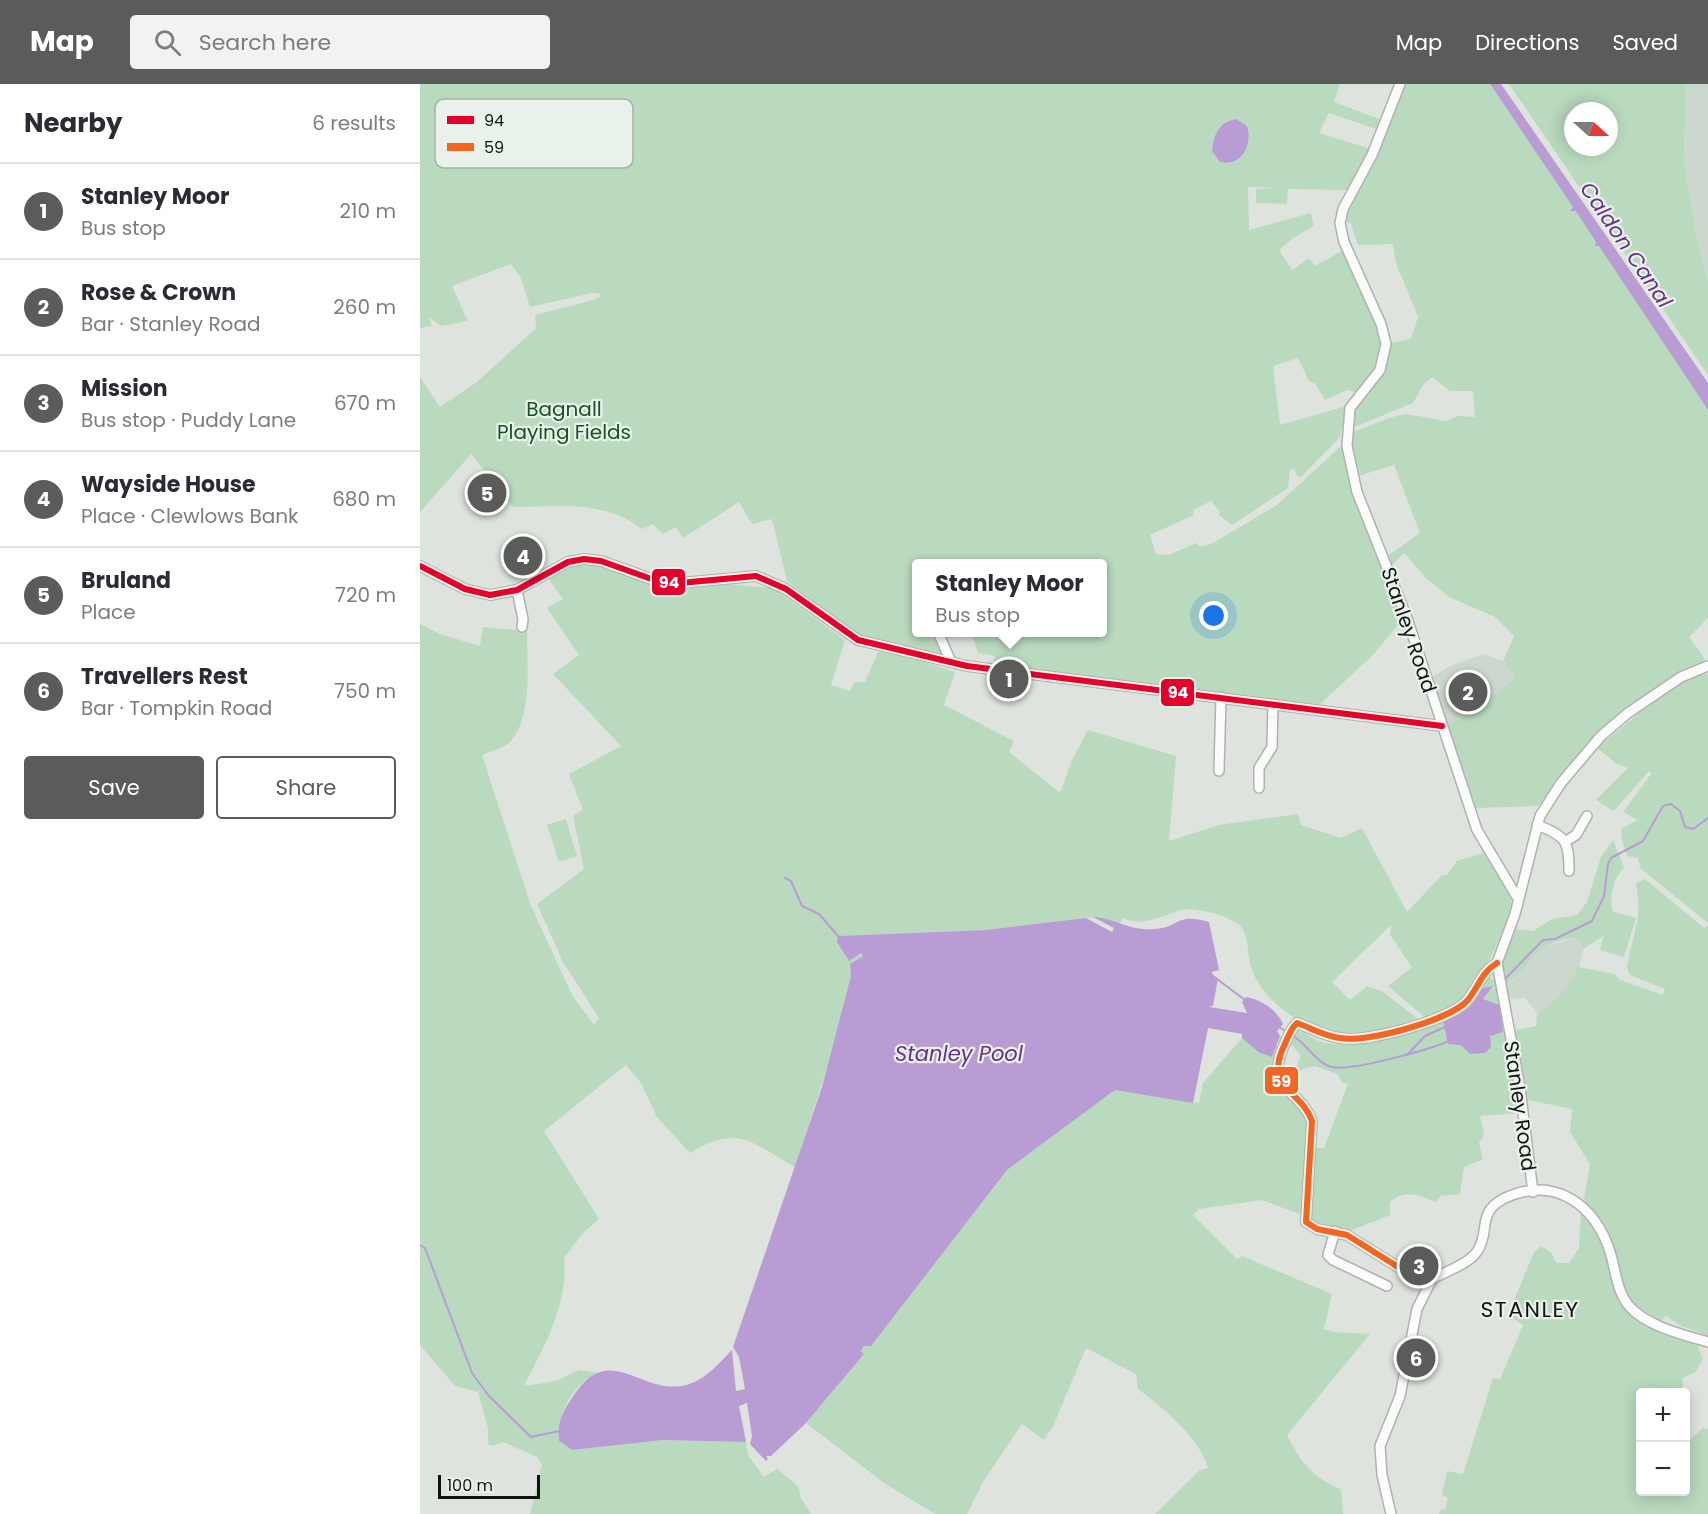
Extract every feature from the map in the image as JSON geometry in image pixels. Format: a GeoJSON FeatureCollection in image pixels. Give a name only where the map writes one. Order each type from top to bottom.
{"type":"FeatureCollection","features":[{"type":"Feature","properties":{"kind":"street","name":"Stanley Road"},"geometry":{"type":"LineString","coordinates":[[1400,84],[1372,155],[1343,209],[1340,223],[1344,242],[1381,324],[1386,345],[1380,370],[1350,408],[1347,446],[1358,492],[1407,618],[1477,830],[1517,897],[1515,914],[1497,963],[1520,1088],[1533,1192]]}},
{"type":"Feature","properties":{"kind":"street"},"geometry":{"type":"LineString","coordinates":[[420,566],[481,594],[499,594],[517,590],[568,562],[584,558],[601,561],[657,581],[680,583],[756,576],[786,590],[858,640],[951,662],[1006,672],[1442,726]]}},
{"type":"Feature","properties":{"kind":"street"},"geometry":{"type":"LineString","coordinates":[[517,590],[524,619],[522,627]]}},
{"type":"Feature","properties":{"kind":"street"},"geometry":{"type":"LineString","coordinates":[[940,637],[951,662]]}},
{"type":"Feature","properties":{"kind":"street"},"geometry":{"type":"LineString","coordinates":[[1517,897],[1540,816],[1561,783],[1601,736],[1628,713],[1681,677],[1708,666]]}},
{"type":"Feature","properties":{"kind":"street"},"geometry":{"type":"LineString","coordinates":[[1219,771],[1221,697]]}},
{"type":"Feature","properties":{"kind":"street"},"geometry":{"type":"LineString","coordinates":[[1259,788],[1259,768],[1272,747],[1273,704]]}},
{"type":"Feature","properties":{"kind":"street"},"geometry":{"type":"LineString","coordinates":[[1566,842],[1576,836],[1587,816]]}},
{"type":"Feature","properties":{"kind":"street"},"geometry":{"type":"LineString","coordinates":[[1537,825],[1559,834],[1566,842],[1569,850],[1569,871]]}},
{"type":"Feature","properties":{"kind":"street"},"geometry":{"type":"LineString","coordinates":[[1432,1279],[1398,1267],[1347,1235],[1317,1229],[1306,1222],[1312,1121],[1309,1112],[1279,1079],[1278,1061],[1297,1023],[1324,1034],[1352,1039],[1423,1024],[1444,1017],[1466,1002],[1489,968],[1497,963]]}},
{"type":"Feature","properties":{"kind":"street"},"geometry":{"type":"LineString","coordinates":[[1391,1514],[1382,1475],[1380,1446],[1400,1396],[1417,1309],[1432,1279],[1473,1256],[1482,1242],[1484,1222],[1496,1203],[1533,1192],[1566,1194],[1585,1209],[1607,1243],[1618,1286],[1634,1311],[1661,1326],[1708,1342]]}},
{"type":"Feature","properties":{"kind":"street"},"geometry":{"type":"LineString","coordinates":[[1335,1231],[1328,1255],[1333,1260],[1387,1286]]}},
{"type":"Feature","properties":{"kind":"shaded area"},"geometry":{"type":"Polygon","coordinates":[[[1686,84],[1708,84],[1708,280],[1697,238],[1684,159],[1686,84]]]}},
{"type":"Feature","properties":{"kind":"shaded area"},"geometry":{"type":"Polygon","coordinates":[[[1483,654],[1503,661],[1516,678],[1476,710],[1448,725],[1432,677],[1452,665],[1483,654]]]}},
{"type":"Feature","properties":{"kind":"shaded area"},"geometry":{"type":"Polygon","coordinates":[[[1576,938],[1583,949],[1579,967],[1559,997],[1537,1014],[1525,998],[1507,999],[1504,985],[1514,979],[1539,947],[1576,938]]]}},
{"type":"Feature","properties":{"kind":"green space","name":"Bagnall Playing Fields"},"geometry":{"type":"Polygon","coordinates":[[[420,84],[1340,84],[1334,102],[1379,119],[1376,129],[1329,113],[1319,133],[1370,149],[1348,190],[1288,189],[1287,204],[1256,203],[1256,189],[1277,188],[1248,187],[1249,230],[1311,213],[1314,226],[1293,238],[1279,250],[1292,270],[1309,258],[1315,266],[1342,251],[1383,343],[1379,365],[1355,392],[1347,390],[1325,400],[1315,383],[1309,381],[1298,358],[1273,366],[1280,425],[1347,406],[1340,437],[1301,477],[1298,477],[1294,469],[1290,470],[1288,488],[1232,525],[1219,515],[1220,512],[1211,501],[1193,510],[1194,515],[1150,535],[1156,554],[1169,555],[1196,543],[1201,547],[1213,543],[1277,505],[1341,446],[1354,495],[1402,620],[1373,655],[1319,705],[993,666],[995,656],[978,653],[972,637],[1107,637],[1107,559],[912,559],[912,637],[937,637],[947,657],[897,643],[866,641],[787,581],[772,519],[752,524],[739,502],[683,538],[676,527],[663,534],[653,524],[642,529],[627,519],[596,509],[564,506],[513,507],[471,454],[420,512],[420,377],[440,407],[477,382],[536,328],[535,315],[593,300],[600,297],[600,294],[592,293],[530,307],[521,278],[511,264],[452,286],[468,321],[441,326],[429,317],[432,326],[420,328],[420,84]]]}},
{"type":"Feature","properties":{"kind":"green space"},"geometry":{"type":"Polygon","coordinates":[[[1406,84],[1490,84],[1574,207],[1570,209],[1576,210],[1597,242],[1596,247],[1599,245],[1708,410],[1708,618],[1689,637],[1706,661],[1671,680],[1635,705],[1628,706],[1595,734],[1538,806],[1476,808],[1448,725],[1476,710],[1516,678],[1503,661],[1514,636],[1495,617],[1449,597],[1426,578],[1404,553],[1392,565],[1389,555],[1420,533],[1394,465],[1358,476],[1351,443],[1353,432],[1406,414],[1446,421],[1458,416],[1475,417],[1473,391],[1450,391],[1432,377],[1423,385],[1413,403],[1352,428],[1355,406],[1384,366],[1389,355],[1390,343],[1411,339],[1418,317],[1396,263],[1393,244],[1358,245],[1351,224],[1345,221],[1354,196],[1406,84]]]}},
{"type":"Feature","properties":{"kind":"green space"},"geometry":{"type":"Polygon","coordinates":[[[1509,84],[1686,84],[1684,159],[1697,238],[1708,280],[1708,375],[1509,84]]]}},
{"type":"Feature","properties":{"kind":"green space"},"geometry":{"type":"Polygon","coordinates":[[[579,562],[602,565],[666,591],[728,584],[773,588],[845,640],[831,685],[850,691],[854,682],[865,682],[878,652],[900,654],[955,672],[944,705],[1014,741],[1009,752],[1060,793],[1072,760],[1088,730],[1176,756],[1169,841],[1219,825],[1298,814],[1301,825],[1341,838],[1362,828],[1407,912],[1442,875],[1447,875],[1457,861],[1483,853],[1512,896],[1507,919],[1496,948],[1467,995],[1454,1006],[1428,1020],[1388,986],[1412,967],[1390,935],[1391,925],[1332,982],[1350,1000],[1367,986],[1382,991],[1422,1022],[1372,1034],[1342,1036],[1314,1028],[1287,1013],[1275,1003],[1257,980],[1251,967],[1244,930],[1235,922],[1209,912],[1188,909],[1153,920],[1138,922],[1122,918],[1120,925],[1093,917],[985,930],[839,936],[848,960],[862,953],[863,956],[851,964],[853,968],[834,1046],[795,1167],[756,1144],[733,1138],[721,1139],[690,1153],[657,1117],[641,1083],[626,1065],[544,1131],[599,1219],[583,1233],[564,1258],[565,1275],[559,1308],[547,1340],[524,1386],[556,1381],[579,1370],[598,1373],[581,1384],[564,1410],[559,1441],[572,1450],[663,1440],[746,1442],[748,1455],[764,1477],[777,1469],[798,1486],[801,1498],[811,1514],[530,1514],[542,1465],[537,1457],[503,1442],[493,1446],[488,1444],[488,1428],[478,1392],[455,1386],[420,1345],[420,624],[440,634],[480,646],[483,627],[527,631],[528,673],[523,717],[509,743],[482,755],[531,906],[572,995],[594,1025],[599,1018],[563,962],[537,904],[584,869],[573,816],[583,810],[569,774],[621,746],[553,674],[579,655],[547,608],[563,599],[548,578],[579,562]]]}},
{"type":"Feature","properties":{"kind":"green space"},"geometry":{"type":"Polygon","coordinates":[[[1708,674],[1708,923],[1640,868],[1638,858],[1627,856],[1621,837],[1622,828],[1638,820],[1623,812],[1651,774],[1649,771],[1614,811],[1596,800],[1628,768],[1617,764],[1597,748],[1664,693],[1693,677],[1708,674]]]}},
{"type":"Feature","properties":{"kind":"green space"},"geometry":{"type":"Polygon","coordinates":[[[566,819],[577,856],[559,862],[547,825],[566,819]]]}},
{"type":"Feature","properties":{"kind":"green space"},"geometry":{"type":"Polygon","coordinates":[[[1613,840],[1624,867],[1613,887],[1612,911],[1636,918],[1624,957],[1600,950],[1603,936],[1583,949],[1576,938],[1560,941],[1540,950],[1504,985],[1502,963],[1514,929],[1533,931],[1552,919],[1577,915],[1587,902],[1601,857],[1613,840]]]}},
{"type":"Feature","properties":{"kind":"green space"},"geometry":{"type":"Polygon","coordinates":[[[1645,879],[1704,928],[1708,925],[1708,1336],[1679,1325],[1666,1316],[1661,1321],[1630,1302],[1619,1279],[1608,1235],[1584,1199],[1590,1164],[1570,1132],[1572,1109],[1524,1099],[1513,1031],[1536,1026],[1537,1014],[1559,997],[1579,967],[1614,974],[1620,980],[1663,995],[1665,989],[1630,975],[1627,969],[1638,918],[1636,883],[1645,879]]]}},
{"type":"Feature","properties":{"kind":"green space"},"geometry":{"type":"Polygon","coordinates":[[[1489,976],[1496,983],[1520,1113],[1480,1116],[1484,1134],[1479,1143],[1483,1159],[1464,1167],[1460,1194],[1440,1196],[1436,1202],[1413,1194],[1402,1195],[1390,1202],[1390,1215],[1347,1232],[1312,1223],[1309,1207],[1316,1148],[1324,1148],[1348,1084],[1342,1082],[1337,1074],[1315,1066],[1302,1069],[1297,1077],[1290,1078],[1288,1075],[1297,1066],[1301,1056],[1290,1042],[1296,1030],[1326,1043],[1356,1044],[1386,1040],[1443,1021],[1448,1044],[1490,1036],[1487,1002],[1483,999],[1493,987],[1476,990],[1489,976]]]}},
{"type":"Feature","properties":{"kind":"green space"},"geometry":{"type":"Polygon","coordinates":[[[1280,1036],[1285,1039],[1275,1070],[1308,1114],[1311,1124],[1305,1210],[1302,1215],[1262,1200],[1199,1209],[1193,1215],[1237,1259],[1242,1256],[1332,1294],[1324,1329],[1333,1332],[1370,1334],[1287,1435],[1308,1468],[1323,1480],[1341,1489],[1343,1514],[1155,1514],[1200,1470],[1208,1468],[1204,1457],[1179,1424],[1138,1389],[1136,1374],[1086,1348],[1053,1426],[1044,1440],[1022,1424],[984,1480],[967,1514],[935,1514],[884,1483],[806,1423],[864,1354],[861,1351],[864,1346],[871,1345],[1007,1170],[1115,1090],[1199,1103],[1203,1083],[1242,1038],[1258,1052],[1278,1045],[1280,1036]]]}},
{"type":"Feature","properties":{"kind":"green space"},"geometry":{"type":"Polygon","coordinates":[[[1581,1214],[1605,1249],[1620,1299],[1630,1314],[1653,1330],[1696,1342],[1703,1359],[1696,1372],[1683,1378],[1682,1388],[1636,1388],[1636,1496],[1690,1496],[1690,1440],[1703,1428],[1708,1429],[1708,1514],[1439,1514],[1441,1509],[1445,1510],[1448,1498],[1442,1495],[1447,1471],[1463,1474],[1493,1378],[1500,1379],[1523,1325],[1508,1315],[1534,1252],[1541,1246],[1551,1252],[1556,1263],[1569,1263],[1579,1248],[1581,1214]]]}},
{"type":"Feature","properties":{"kind":"water"},"geometry":{"type":"Polygon","coordinates":[[[1490,84],[1501,84],[1708,383],[1708,410],[1599,246],[1595,246],[1596,242],[1576,211],[1570,211],[1573,207],[1490,84]]]}},
{"type":"Feature","properties":{"kind":"water"},"geometry":{"type":"Polygon","coordinates":[[[1236,119],[1247,126],[1247,147],[1240,158],[1228,163],[1220,162],[1212,151],[1214,139],[1221,126],[1236,119]]]}},
{"type":"Feature","properties":{"kind":"water","name":"Stanley Pool"},"geometry":{"type":"Polygon","coordinates":[[[1093,917],[1145,929],[1162,928],[1190,919],[1209,922],[1219,970],[1212,972],[1213,976],[1218,978],[1213,1006],[1209,1007],[1247,1013],[1242,1002],[1246,997],[1268,1006],[1283,1024],[1277,1031],[1280,1036],[1272,1057],[1258,1052],[1242,1038],[1242,1034],[1208,1028],[1193,1103],[1115,1090],[1007,1170],[871,1346],[864,1346],[861,1351],[864,1354],[806,1423],[771,1456],[766,1456],[768,1459],[766,1461],[750,1444],[752,1436],[747,1403],[739,1406],[746,1442],[663,1440],[572,1450],[559,1441],[560,1422],[567,1406],[587,1380],[599,1372],[612,1370],[665,1386],[681,1386],[703,1377],[732,1350],[736,1391],[745,1389],[739,1357],[733,1347],[822,1087],[851,976],[850,964],[863,956],[861,953],[849,961],[837,942],[838,936],[985,930],[1086,918],[1112,932],[1114,928],[1093,917]]]}},
{"type":"Feature","properties":{"kind":"water"},"geometry":{"type":"Polygon","coordinates":[[[1493,986],[1483,999],[1499,1005],[1503,1032],[1490,1036],[1491,1047],[1485,1053],[1470,1054],[1461,1045],[1448,1044],[1443,1021],[1476,990],[1493,986]]]}},
{"type":"Feature","properties":{"kind":"waterway"},"geometry":{"type":"LineString","coordinates":[[1504,980],[1543,940],[1555,939],[1592,921],[1604,896],[1608,864],[1611,858],[1643,841],[1663,806],[1671,804],[1680,811],[1685,827],[1693,829],[1708,818]]}},
{"type":"Feature","properties":{"kind":"waterway"},"geometry":{"type":"LineString","coordinates":[[785,878],[791,881],[802,906],[819,914],[838,936]]}},
{"type":"Feature","properties":{"kind":"waterway"},"geometry":{"type":"LineString","coordinates":[[1209,973],[1245,1000]]}},
{"type":"Feature","properties":{"kind":"waterway"},"geometry":{"type":"LineString","coordinates":[[1278,1026],[1288,1033]]}},
{"type":"Feature","properties":{"kind":"waterway"},"geometry":{"type":"LineString","coordinates":[[1407,1055],[1425,1036],[1445,1027]]}},
{"type":"Feature","properties":{"kind":"waterway"},"geometry":{"type":"LineString","coordinates":[[1293,1036],[1322,1062],[1341,1068],[1390,1059],[1449,1041]]}},
{"type":"Feature","properties":{"kind":"waterway"},"geometry":{"type":"LineString","coordinates":[[420,1245],[425,1248],[472,1373],[488,1395],[531,1437],[559,1431]]}},
{"type":"Feature","properties":{"kind":"transit line","name":"94"},"geometry":{"type":"LineString","coordinates":[[420,566],[465,589],[490,595],[517,590],[568,562],[584,559],[601,561],[657,581],[680,583],[756,576],[786,589],[858,640],[967,666],[1442,726]]}},
{"type":"Feature","properties":{"kind":"transit line","name":"59"},"geometry":{"type":"LineString","coordinates":[[1432,1279],[1398,1267],[1347,1235],[1317,1229],[1306,1222],[1312,1121],[1307,1111],[1281,1081],[1278,1072],[1279,1062],[1292,1028],[1297,1023],[1323,1034],[1352,1039],[1406,1029],[1442,1016],[1466,1002],[1483,976],[1497,963]]}},
{"type":"Feature","properties":{"kind":"place","name":"Bruland"},"geometry":{"type":"Point","coordinates":[487,493]}},
{"type":"Feature","properties":{"kind":"place","name":"Wayside House"},"geometry":{"type":"Point","coordinates":[523,556]}},
{"type":"Feature","properties":{"kind":"place","name":"Stanley Moor"},"geometry":{"type":"Point","coordinates":[1009,679]}},
{"type":"Feature","properties":{"kind":"place","name":"Rose & Crown"},"geometry":{"type":"Point","coordinates":[1468,692]}},
{"type":"Feature","properties":{"kind":"place","name":"Mission"},"geometry":{"type":"Point","coordinates":[1419,1266]}},
{"type":"Feature","properties":{"kind":"place","name":"Travellers Rest"},"geometry":{"type":"Point","coordinates":[1416,1358]}},
{"type":"Feature","properties":{"kind":"district","name":"STANLEY"},"geometry":{"type":"Point","coordinates":[1530,1309]}},
{"type":"Feature","properties":{"kind":"water label","name":"Caldon Canal"},"geometry":{"type":"Point","coordinates":[1626,245]}}]}
